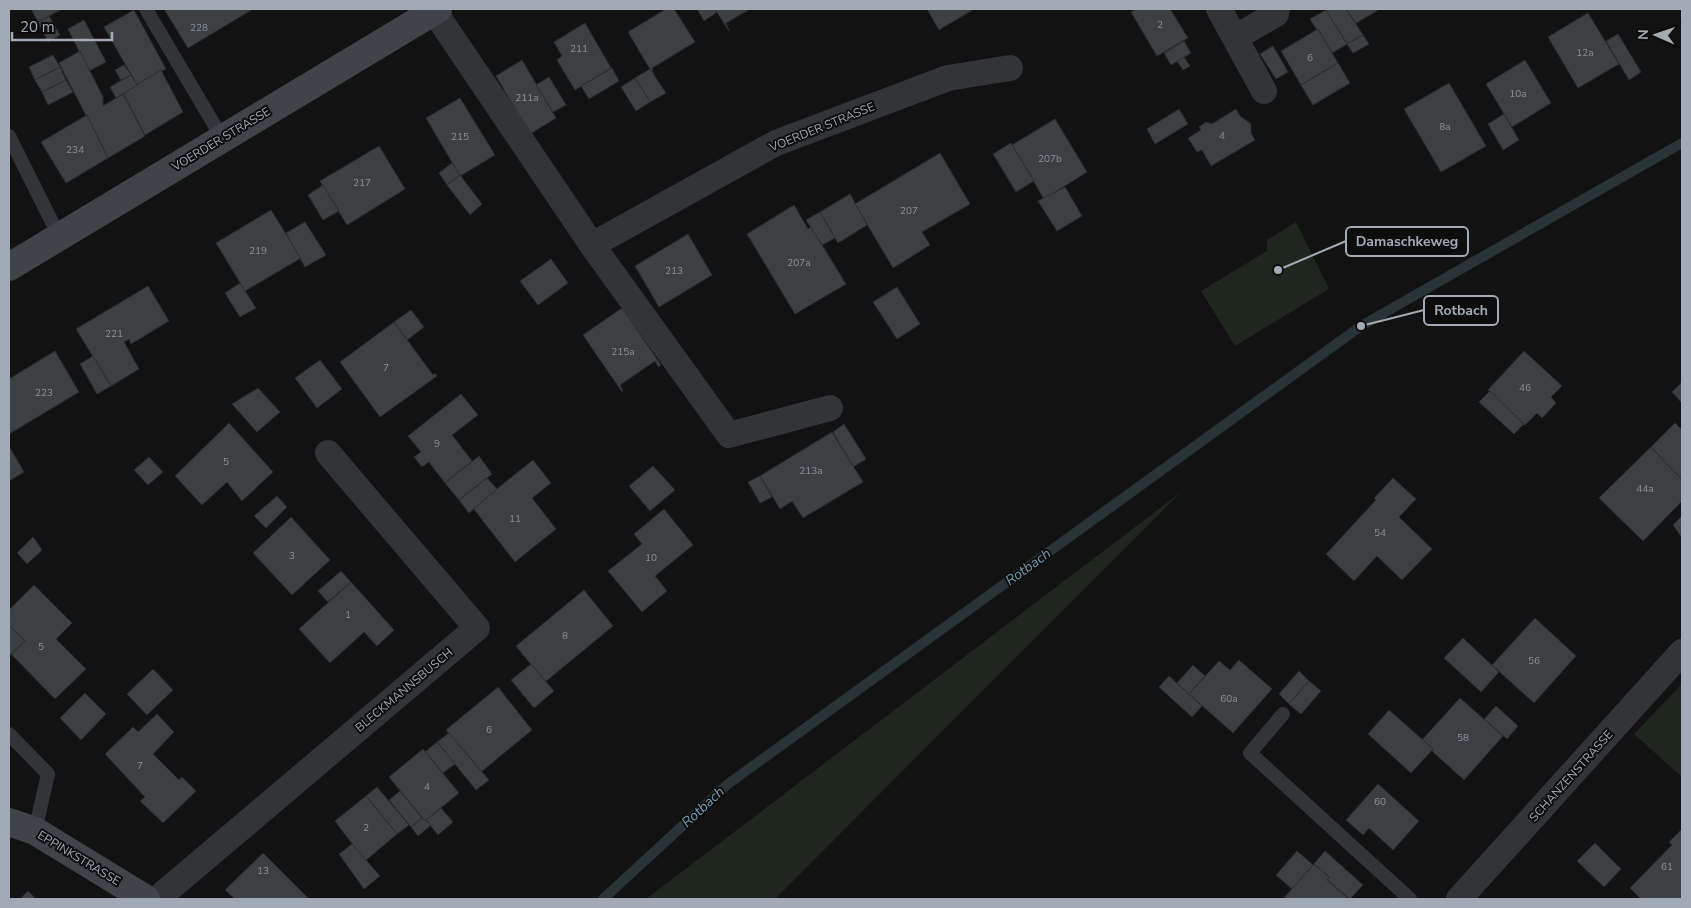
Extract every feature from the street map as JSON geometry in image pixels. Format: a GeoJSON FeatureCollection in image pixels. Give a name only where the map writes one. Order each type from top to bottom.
{"type":"FeatureCollection","features":[{"type":"Feature","properties":{"kind":"main road","name":"VOERDER STRASSE"},"geometry":{"type":"LineString","coordinates":[[9,266],[436,10]]}},
{"type":"Feature","properties":{"kind":"main road","name":"EPPINKSTRASSE"},"geometry":{"type":"LineString","coordinates":[[9,822],[35,831],[146,899]]}},
{"type":"Feature","properties":{"kind":"street"},"geometry":{"type":"LineString","coordinates":[[1219,9],[1264,91]]}},
{"type":"Feature","properties":{"kind":"street"},"geometry":{"type":"LineString","coordinates":[[1236,37],[1276,14],[1277,9]]}},
{"type":"Feature","properties":{"kind":"street","name":"VOERDER STRASSE"},"geometry":{"type":"LineString","coordinates":[[436,10],[592,245],[729,435],[830,408]]}},
{"type":"Feature","properties":{"kind":"street","name":"VOERDER STRASSE"},"geometry":{"type":"LineString","coordinates":[[592,245],[776,143],[948,78],[1010,68]]}},
{"type":"Feature","properties":{"kind":"street","name":"BLECKMANNSBUSCH"},"geometry":{"type":"LineString","coordinates":[[157,899],[476,628],[328,453]]}},
{"type":"Feature","properties":{"kind":"street","name":"SCHANZENSTRASSE"},"geometry":{"type":"LineString","coordinates":[[1459,899],[1682,652]]}},
{"type":"Feature","properties":{"kind":"lane"},"geometry":{"type":"LineString","coordinates":[[146,9],[222,138]]}},
{"type":"Feature","properties":{"kind":"lane"},"geometry":{"type":"LineString","coordinates":[[9,136],[59,236]]}},
{"type":"Feature","properties":{"kind":"lane"},"geometry":{"type":"LineString","coordinates":[[1283,714],[1250,753],[1410,899]]}},
{"type":"Feature","properties":{"kind":"lane"},"geometry":{"type":"LineString","coordinates":[[9,734],[48,774],[35,831]]}},
{"type":"Feature","properties":{"kind":"shaded area"},"geometry":{"type":"Polygon","coordinates":[[[1296,222],[1329,289],[1235,346],[1201,291],[1267,251],[1267,240],[1296,222]]]}},
{"type":"Feature","properties":{"kind":"shaded area"},"geometry":{"type":"Polygon","coordinates":[[[1181,492],[775,899],[646,899],[1181,492]]]}},
{"type":"Feature","properties":{"kind":"shaded area"},"geometry":{"type":"Polygon","coordinates":[[[1682,684],[1682,777],[1634,734],[1682,684]]]}},
{"type":"Feature","properties":{"kind":"building"},"geometry":{"type":"Polygon","coordinates":[[[31,9],[62,9],[38,22],[31,9]]]}},
{"type":"Feature","properties":{"kind":"building"},"geometry":{"type":"Polygon","coordinates":[[[164,9],[253,9],[188,48],[164,9]]]}},
{"type":"Feature","properties":{"kind":"building"},"geometry":{"type":"Polygon","coordinates":[[[666,9],[674,9],[695,42],[652,68],[654,76],[628,32],[666,9]]]}},
{"type":"Feature","properties":{"kind":"building"},"geometry":{"type":"Polygon","coordinates":[[[697,9],[715,9],[717,12],[704,21],[697,9]]]}},
{"type":"Feature","properties":{"kind":"building"},"geometry":{"type":"Polygon","coordinates":[[[715,9],[750,9],[726,23],[729,31],[715,9]]]}},
{"type":"Feature","properties":{"kind":"building"},"geometry":{"type":"Polygon","coordinates":[[[927,9],[974,9],[939,30],[927,9]]]}},
{"type":"Feature","properties":{"kind":"building"},"geometry":{"type":"Polygon","coordinates":[[[1137,9],[1170,9],[1188,38],[1157,56],[1131,12],[1137,9]]]}},
{"type":"Feature","properties":{"kind":"building"},"geometry":{"type":"Polygon","coordinates":[[[1346,9],[1363,35],[1347,44],[1326,10],[1346,9]]]}},
{"type":"Feature","properties":{"kind":"building"},"geometry":{"type":"Polygon","coordinates":[[[1346,9],[1380,9],[1356,23],[1346,9]]]}},
{"type":"Feature","properties":{"kind":"building"},"geometry":{"type":"Polygon","coordinates":[[[134,10],[166,69],[137,85],[104,27],[134,10]]]}},
{"type":"Feature","properties":{"kind":"building"},"geometry":{"type":"Polygon","coordinates":[[[1326,10],[1347,44],[1332,53],[1310,19],[1326,10]]]}},
{"type":"Feature","properties":{"kind":"building"},"geometry":{"type":"Polygon","coordinates":[[[1588,13],[1619,64],[1578,88],[1548,37],[1588,13]]]}},
{"type":"Feature","properties":{"kind":"building"},"geometry":{"type":"Polygon","coordinates":[[[49,16],[60,35],[48,42],[38,22],[49,16]]]}},
{"type":"Feature","properties":{"kind":"building"},"geometry":{"type":"Polygon","coordinates":[[[84,20],[106,62],[89,71],[68,29],[84,20]]]}},
{"type":"Feature","properties":{"kind":"building"},"geometry":{"type":"Polygon","coordinates":[[[585,23],[611,68],[575,90],[557,60],[562,56],[554,42],[585,23]]]}},
{"type":"Feature","properties":{"kind":"building"},"geometry":{"type":"Polygon","coordinates":[[[1318,29],[1338,63],[1301,85],[1281,51],[1318,29]]]}},
{"type":"Feature","properties":{"kind":"building"},"geometry":{"type":"Polygon","coordinates":[[[1618,34],[1641,72],[1629,80],[1606,41],[1618,34]]]}},
{"type":"Feature","properties":{"kind":"building"},"geometry":{"type":"Polygon","coordinates":[[[1363,35],[1369,44],[1353,53],[1347,44],[1363,35]]]}},
{"type":"Feature","properties":{"kind":"building"},"geometry":{"type":"Polygon","coordinates":[[[1184,41],[1191,53],[1171,65],[1164,53],[1184,41]]]}},
{"type":"Feature","properties":{"kind":"building"},"geometry":{"type":"Polygon","coordinates":[[[1273,46],[1288,72],[1276,79],[1260,54],[1273,46]]]}},
{"type":"Feature","properties":{"kind":"building"},"geometry":{"type":"Polygon","coordinates":[[[80,51],[103,97],[103,106],[123,94],[145,136],[108,158],[59,63],[80,51]]]}},
{"type":"Feature","properties":{"kind":"building"},"geometry":{"type":"Polygon","coordinates":[[[53,55],[60,67],[35,80],[29,67],[53,55]]]}},
{"type":"Feature","properties":{"kind":"building"},"geometry":{"type":"Polygon","coordinates":[[[1184,57],[1190,66],[1183,70],[1177,61],[1184,57]]]}},
{"type":"Feature","properties":{"kind":"building"},"geometry":{"type":"Polygon","coordinates":[[[522,60],[556,118],[530,134],[496,76],[522,60]]]}},
{"type":"Feature","properties":{"kind":"building"},"geometry":{"type":"Polygon","coordinates":[[[1525,60],[1551,103],[1512,127],[1486,84],[1525,60]]]}},
{"type":"Feature","properties":{"kind":"building"},"geometry":{"type":"Polygon","coordinates":[[[1338,63],[1350,83],[1313,105],[1301,85],[1338,63]]]}},
{"type":"Feature","properties":{"kind":"building"},"geometry":{"type":"Polygon","coordinates":[[[124,65],[131,75],[121,80],[115,70],[124,65]]]}},
{"type":"Feature","properties":{"kind":"building"},"geometry":{"type":"Polygon","coordinates":[[[60,67],[66,80],[42,92],[35,80],[60,67]]]}},
{"type":"Feature","properties":{"kind":"building"},"geometry":{"type":"Polygon","coordinates":[[[612,68],[619,81],[589,99],[581,86],[612,68]]]}},
{"type":"Feature","properties":{"kind":"building"},"geometry":{"type":"Polygon","coordinates":[[[650,69],[666,93],[650,102],[635,78],[650,69]]]}},
{"type":"Feature","properties":{"kind":"building"},"geometry":{"type":"Polygon","coordinates":[[[161,70],[183,112],[145,135],[123,93],[161,70]]]}},
{"type":"Feature","properties":{"kind":"building"},"geometry":{"type":"Polygon","coordinates":[[[131,75],[137,85],[116,98],[110,87],[131,75]]]}},
{"type":"Feature","properties":{"kind":"building"},"geometry":{"type":"Polygon","coordinates":[[[549,77],[566,105],[553,112],[536,85],[549,77]]]}},
{"type":"Feature","properties":{"kind":"building"},"geometry":{"type":"Polygon","coordinates":[[[635,78],[650,102],[636,111],[621,87],[635,78]]]}},
{"type":"Feature","properties":{"kind":"building"},"geometry":{"type":"Polygon","coordinates":[[[66,80],[73,92],[48,105],[42,92],[66,80]]]}},
{"type":"Feature","properties":{"kind":"building"},"geometry":{"type":"Polygon","coordinates":[[[1449,83],[1486,146],[1441,172],[1404,109],[1449,83]]]}},
{"type":"Feature","properties":{"kind":"building"},"geometry":{"type":"Polygon","coordinates":[[[460,98],[495,155],[460,176],[426,118],[460,98]]]}},
{"type":"Feature","properties":{"kind":"building"},"geometry":{"type":"Polygon","coordinates":[[[1179,109],[1188,124],[1155,144],[1147,129],[1179,109]]]}},
{"type":"Feature","properties":{"kind":"building"},"geometry":{"type":"Polygon","coordinates":[[[1236,109],[1240,116],[1251,124],[1251,133],[1255,140],[1211,166],[1202,150],[1197,152],[1188,138],[1201,130],[1199,127],[1206,122],[1212,124],[1236,109]]]}},
{"type":"Feature","properties":{"kind":"building"},"geometry":{"type":"Polygon","coordinates":[[[1504,114],[1519,140],[1503,150],[1488,124],[1504,114]]]}},
{"type":"Feature","properties":{"kind":"building"},"geometry":{"type":"Polygon","coordinates":[[[87,115],[108,158],[66,183],[41,142],[87,115]]]}},
{"type":"Feature","properties":{"kind":"building"},"geometry":{"type":"Polygon","coordinates":[[[1055,119],[1087,172],[1044,199],[1012,145],[1055,119]]]}},
{"type":"Feature","properties":{"kind":"building"},"geometry":{"type":"Polygon","coordinates":[[[1011,143],[1034,181],[1016,192],[993,154],[1011,143]]]}},
{"type":"Feature","properties":{"kind":"building"},"geometry":{"type":"Polygon","coordinates":[[[379,146],[405,189],[347,225],[320,181],[379,146]]]}},
{"type":"Feature","properties":{"kind":"building"},"geometry":{"type":"Polygon","coordinates":[[[940,153],[970,204],[922,232],[930,245],[893,268],[855,204],[940,153]]]}},
{"type":"Feature","properties":{"kind":"building"},"geometry":{"type":"Polygon","coordinates":[[[452,163],[460,175],[447,185],[439,173],[452,163]]]}},
{"type":"Feature","properties":{"kind":"building"},"geometry":{"type":"Polygon","coordinates":[[[460,175],[482,204],[470,215],[447,185],[460,175]]]}},
{"type":"Feature","properties":{"kind":"building"},"geometry":{"type":"Polygon","coordinates":[[[323,185],[339,211],[323,220],[308,195],[323,185]]]}},
{"type":"Feature","properties":{"kind":"building"},"geometry":{"type":"Polygon","coordinates":[[[1065,187],[1082,216],[1057,231],[1038,201],[1065,187]]]}},
{"type":"Feature","properties":{"kind":"building"},"geometry":{"type":"Polygon","coordinates":[[[850,194],[867,225],[838,243],[820,212],[850,194]]]}},
{"type":"Feature","properties":{"kind":"building"},"geometry":{"type":"Polygon","coordinates":[[[794,205],[808,229],[811,227],[846,284],[795,314],[747,234],[794,205]]]}},
{"type":"Feature","properties":{"kind":"building"},"geometry":{"type":"Polygon","coordinates":[[[271,210],[301,258],[245,291],[216,243],[271,210]]]}},
{"type":"Feature","properties":{"kind":"building"},"geometry":{"type":"Polygon","coordinates":[[[820,212],[835,238],[822,245],[806,220],[820,212]]]}},
{"type":"Feature","properties":{"kind":"building"},"geometry":{"type":"Polygon","coordinates":[[[305,222],[326,255],[305,267],[286,233],[305,222]]]}},
{"type":"Feature","properties":{"kind":"building"},"geometry":{"type":"Polygon","coordinates":[[[688,234],[712,275],[659,307],[635,266],[688,234]]]}},
{"type":"Feature","properties":{"kind":"building"},"geometry":{"type":"Polygon","coordinates":[[[551,259],[568,283],[538,305],[520,281],[551,259]]]}},
{"type":"Feature","properties":{"kind":"building"},"geometry":{"type":"Polygon","coordinates":[[[240,283],[256,308],[240,317],[225,293],[240,283]]]}},
{"type":"Feature","properties":{"kind":"building"},"geometry":{"type":"Polygon","coordinates":[[[148,286],[169,321],[131,344],[129,339],[124,342],[139,369],[111,386],[76,329],[148,286]]]}},
{"type":"Feature","properties":{"kind":"building"},"geometry":{"type":"Polygon","coordinates":[[[897,287],[920,324],[897,339],[873,302],[897,287]]]}},
{"type":"Feature","properties":{"kind":"building"},"geometry":{"type":"Polygon","coordinates":[[[622,308],[661,365],[658,367],[655,361],[620,385],[623,390],[622,392],[583,335],[622,308]]]}},
{"type":"Feature","properties":{"kind":"building"},"geometry":{"type":"Polygon","coordinates":[[[411,310],[424,327],[407,340],[394,322],[411,310]]]}},
{"type":"Feature","properties":{"kind":"building"},"geometry":{"type":"Polygon","coordinates":[[[394,322],[433,375],[435,373],[437,376],[380,417],[340,362],[394,322]]]}},
{"type":"Feature","properties":{"kind":"building"},"geometry":{"type":"Polygon","coordinates":[[[55,351],[79,392],[9,434],[9,379],[55,351]]]}},
{"type":"Feature","properties":{"kind":"building"},"geometry":{"type":"Polygon","coordinates":[[[1524,351],[1562,386],[1551,397],[1556,403],[1542,418],[1537,413],[1525,425],[1488,390],[1524,351]]]}},
{"type":"Feature","properties":{"kind":"building"},"geometry":{"type":"Polygon","coordinates":[[[93,356],[111,386],[97,394],[80,364],[93,356]]]}},
{"type":"Feature","properties":{"kind":"building"},"geometry":{"type":"Polygon","coordinates":[[[320,360],[342,389],[317,408],[295,378],[320,360]]]}},
{"type":"Feature","properties":{"kind":"building"},"geometry":{"type":"Polygon","coordinates":[[[1682,382],[1682,403],[1672,392],[1682,382]]]}},
{"type":"Feature","properties":{"kind":"building"},"geometry":{"type":"Polygon","coordinates":[[[258,388],[280,412],[257,432],[232,404],[258,388]]]}},
{"type":"Feature","properties":{"kind":"building"},"geometry":{"type":"Polygon","coordinates":[[[1490,391],[1524,424],[1514,434],[1479,402],[1490,391]]]}},
{"type":"Feature","properties":{"kind":"building"},"geometry":{"type":"Polygon","coordinates":[[[461,394],[478,415],[452,435],[472,461],[445,483],[429,462],[422,467],[414,457],[421,452],[408,436],[461,394]]]}},
{"type":"Feature","properties":{"kind":"building"},"geometry":{"type":"Polygon","coordinates":[[[229,423],[273,472],[242,501],[227,482],[202,505],[175,476],[229,423]]]}},
{"type":"Feature","properties":{"kind":"building"},"geometry":{"type":"Polygon","coordinates":[[[1675,423],[1682,430],[1682,480],[1651,447],[1675,423]]]}},
{"type":"Feature","properties":{"kind":"building"},"geometry":{"type":"Polygon","coordinates":[[[844,424],[866,459],[853,467],[833,432],[844,424]]]}},
{"type":"Feature","properties":{"kind":"building"},"geometry":{"type":"Polygon","coordinates":[[[832,432],[863,482],[803,518],[792,501],[780,509],[760,476],[832,432]]]}},
{"type":"Feature","properties":{"kind":"building"},"geometry":{"type":"Polygon","coordinates":[[[9,446],[24,472],[9,481],[9,446]]]}},
{"type":"Feature","properties":{"kind":"building"},"geometry":{"type":"Polygon","coordinates":[[[1651,447],[1682,480],[1682,501],[1643,541],[1599,498],[1651,447]]]}},
{"type":"Feature","properties":{"kind":"building"},"geometry":{"type":"Polygon","coordinates":[[[479,456],[492,474],[459,500],[445,483],[479,456]]]}},
{"type":"Feature","properties":{"kind":"building"},"geometry":{"type":"Polygon","coordinates":[[[149,457],[163,472],[148,485],[134,470],[149,457]]]}},
{"type":"Feature","properties":{"kind":"building"},"geometry":{"type":"Polygon","coordinates":[[[533,460],[551,483],[532,498],[556,529],[515,562],[473,508],[533,460]]]}},
{"type":"Feature","properties":{"kind":"building"},"geometry":{"type":"Polygon","coordinates":[[[653,466],[675,490],[650,511],[629,486],[653,466]]]}},
{"type":"Feature","properties":{"kind":"building"},"geometry":{"type":"Polygon","coordinates":[[[760,476],[772,497],[760,503],[748,482],[760,476]]]}},
{"type":"Feature","properties":{"kind":"building"},"geometry":{"type":"Polygon","coordinates":[[[487,478],[497,489],[469,513],[459,500],[487,478]]]}},
{"type":"Feature","properties":{"kind":"building"},"geometry":{"type":"Polygon","coordinates":[[[1393,478],[1416,499],[1399,517],[1432,549],[1402,580],[1377,556],[1354,581],[1326,554],[1376,500],[1374,498],[1393,478]]]}},
{"type":"Feature","properties":{"kind":"building"},"geometry":{"type":"Polygon","coordinates":[[[277,496],[287,507],[266,528],[254,516],[277,496]]]}},
{"type":"Feature","properties":{"kind":"building"},"geometry":{"type":"Polygon","coordinates":[[[664,509],[693,545],[655,576],[667,591],[642,612],[608,571],[642,544],[634,534],[664,509]]]}},
{"type":"Feature","properties":{"kind":"building"},"geometry":{"type":"Polygon","coordinates":[[[1682,516],[1682,538],[1673,525],[1682,516]]]}},
{"type":"Feature","properties":{"kind":"building"},"geometry":{"type":"Polygon","coordinates":[[[291,517],[330,560],[292,595],[253,553],[291,517]]]}},
{"type":"Feature","properties":{"kind":"building"},"geometry":{"type":"Polygon","coordinates":[[[33,537],[42,550],[27,564],[17,553],[33,537]]]}},
{"type":"Feature","properties":{"kind":"building"},"geometry":{"type":"Polygon","coordinates":[[[341,571],[351,582],[328,602],[318,591],[341,571]]]}},
{"type":"Feature","properties":{"kind":"building"},"geometry":{"type":"Polygon","coordinates":[[[351,582],[394,630],[377,646],[364,632],[330,663],[299,629],[351,582]]]}},
{"type":"Feature","properties":{"kind":"building"},"geometry":{"type":"Polygon","coordinates":[[[34,585],[72,623],[56,639],[86,669],[55,699],[11,654],[25,641],[9,625],[9,610],[34,585]]]}},
{"type":"Feature","properties":{"kind":"building"},"geometry":{"type":"Polygon","coordinates":[[[584,590],[613,626],[545,682],[516,646],[584,590]]]}},
{"type":"Feature","properties":{"kind":"building"},"geometry":{"type":"Polygon","coordinates":[[[1535,618],[1576,656],[1534,703],[1492,665],[1535,618]]]}},
{"type":"Feature","properties":{"kind":"building"},"geometry":{"type":"Polygon","coordinates":[[[9,625],[25,641],[9,656],[9,625]]]}},
{"type":"Feature","properties":{"kind":"building"},"geometry":{"type":"Polygon","coordinates":[[[1463,638],[1499,672],[1481,692],[1444,658],[1463,638]]]}},
{"type":"Feature","properties":{"kind":"building"},"geometry":{"type":"Polygon","coordinates":[[[1239,660],[1272,689],[1233,733],[1189,694],[1219,661],[1230,670],[1239,660]]]}},
{"type":"Feature","properties":{"kind":"building"},"geometry":{"type":"Polygon","coordinates":[[[531,664],[554,691],[534,708],[511,680],[531,664]]]}},
{"type":"Feature","properties":{"kind":"building"},"geometry":{"type":"Polygon","coordinates":[[[1193,665],[1205,676],[1189,694],[1177,683],[1193,665]]]}},
{"type":"Feature","properties":{"kind":"building"},"geometry":{"type":"Polygon","coordinates":[[[153,669],[173,690],[147,715],[127,694],[153,669]]]}},
{"type":"Feature","properties":{"kind":"building"},"geometry":{"type":"Polygon","coordinates":[[[1299,671],[1309,681],[1289,704],[1279,694],[1299,671]]]}},
{"type":"Feature","properties":{"kind":"building"},"geometry":{"type":"Polygon","coordinates":[[[1169,676],[1202,706],[1192,717],[1159,687],[1169,676]]]}},
{"type":"Feature","properties":{"kind":"building"},"geometry":{"type":"Polygon","coordinates":[[[1309,681],[1321,691],[1301,714],[1289,704],[1309,681]]]}},
{"type":"Feature","properties":{"kind":"building"},"geometry":{"type":"Polygon","coordinates":[[[498,687],[532,730],[481,772],[446,730],[498,687]]]}},
{"type":"Feature","properties":{"kind":"building"},"geometry":{"type":"Polygon","coordinates":[[[85,693],[106,714],[81,740],[60,718],[85,693]]]}},
{"type":"Feature","properties":{"kind":"building"},"geometry":{"type":"Polygon","coordinates":[[[1460,698],[1503,736],[1464,780],[1422,740],[1460,698]]]}},
{"type":"Feature","properties":{"kind":"building"},"geometry":{"type":"Polygon","coordinates":[[[1496,706],[1518,726],[1507,739],[1484,719],[1496,706]]]}},
{"type":"Feature","properties":{"kind":"building"},"geometry":{"type":"Polygon","coordinates":[[[1389,710],[1433,749],[1411,773],[1368,734],[1389,710]]]}},
{"type":"Feature","properties":{"kind":"building"},"geometry":{"type":"Polygon","coordinates":[[[157,714],[174,732],[153,754],[179,780],[182,777],[196,791],[163,823],[140,801],[145,797],[105,754],[133,727],[138,732],[157,714]]]}},
{"type":"Feature","properties":{"kind":"building"},"geometry":{"type":"Polygon","coordinates":[[[449,733],[489,780],[476,790],[437,742],[449,733]]]}},
{"type":"Feature","properties":{"kind":"building"},"geometry":{"type":"Polygon","coordinates":[[[437,742],[455,764],[443,773],[425,752],[437,742]]]}},
{"type":"Feature","properties":{"kind":"building"},"geometry":{"type":"Polygon","coordinates":[[[423,749],[459,793],[425,821],[389,777],[423,749]]]}},
{"type":"Feature","properties":{"kind":"building"},"geometry":{"type":"Polygon","coordinates":[[[1378,784],[1419,821],[1393,850],[1369,828],[1363,835],[1346,820],[1378,784]]]}},
{"type":"Feature","properties":{"kind":"building"},"geometry":{"type":"Polygon","coordinates":[[[377,787],[409,825],[397,834],[366,796],[377,787]]]}},
{"type":"Feature","properties":{"kind":"building"},"geometry":{"type":"Polygon","coordinates":[[[400,791],[422,818],[411,827],[389,800],[400,791]]]}},
{"type":"Feature","properties":{"kind":"building"},"geometry":{"type":"Polygon","coordinates":[[[366,796],[397,834],[365,861],[335,821],[366,796]]]}},
{"type":"Feature","properties":{"kind":"building"},"geometry":{"type":"Polygon","coordinates":[[[441,808],[453,822],[438,835],[426,820],[441,808]]]}},
{"type":"Feature","properties":{"kind":"building"},"geometry":{"type":"Polygon","coordinates":[[[422,818],[431,825],[418,836],[411,827],[422,818]]]}},
{"type":"Feature","properties":{"kind":"building"},"geometry":{"type":"Polygon","coordinates":[[[1682,829],[1682,899],[1641,899],[1630,888],[1672,845],[1669,842],[1682,829]]]}},
{"type":"Feature","properties":{"kind":"building"},"geometry":{"type":"Polygon","coordinates":[[[1595,843],[1621,869],[1604,887],[1577,861],[1595,843]]]}},
{"type":"Feature","properties":{"kind":"building"},"geometry":{"type":"Polygon","coordinates":[[[352,844],[380,876],[364,889],[339,854],[352,844]]]}},
{"type":"Feature","properties":{"kind":"building"},"geometry":{"type":"Polygon","coordinates":[[[1297,851],[1313,865],[1292,889],[1276,875],[1297,851]]]}},
{"type":"Feature","properties":{"kind":"building"},"geometry":{"type":"Polygon","coordinates":[[[1325,851],[1363,885],[1350,899],[1327,880],[1329,877],[1314,864],[1325,851]]]}},
{"type":"Feature","properties":{"kind":"building"},"geometry":{"type":"Polygon","coordinates":[[[263,853],[308,898],[235,899],[225,890],[263,853]]]}},
{"type":"Feature","properties":{"kind":"building"},"geometry":{"type":"Polygon","coordinates":[[[1314,864],[1329,877],[1327,880],[1349,899],[1283,899],[1314,864]]]}},
{"type":"Feature","properties":{"kind":"building"},"geometry":{"type":"Polygon","coordinates":[[[28,891],[36,899],[20,899],[28,891]]]}},
{"type":"Feature","properties":{"kind":"waterway","name":"Rotbach"},"geometry":{"type":"LineString","coordinates":[[603,899],[728,784],[1361,326],[1682,143]]}},
{"type":"Feature","properties":{"kind":"place","name":"Damaschkeweg"},"geometry":{"type":"Point","coordinates":[1278,270]}},
{"type":"Feature","properties":{"kind":"place","name":"Rotbach"},"geometry":{"type":"Point","coordinates":[1361,326]}}]}
